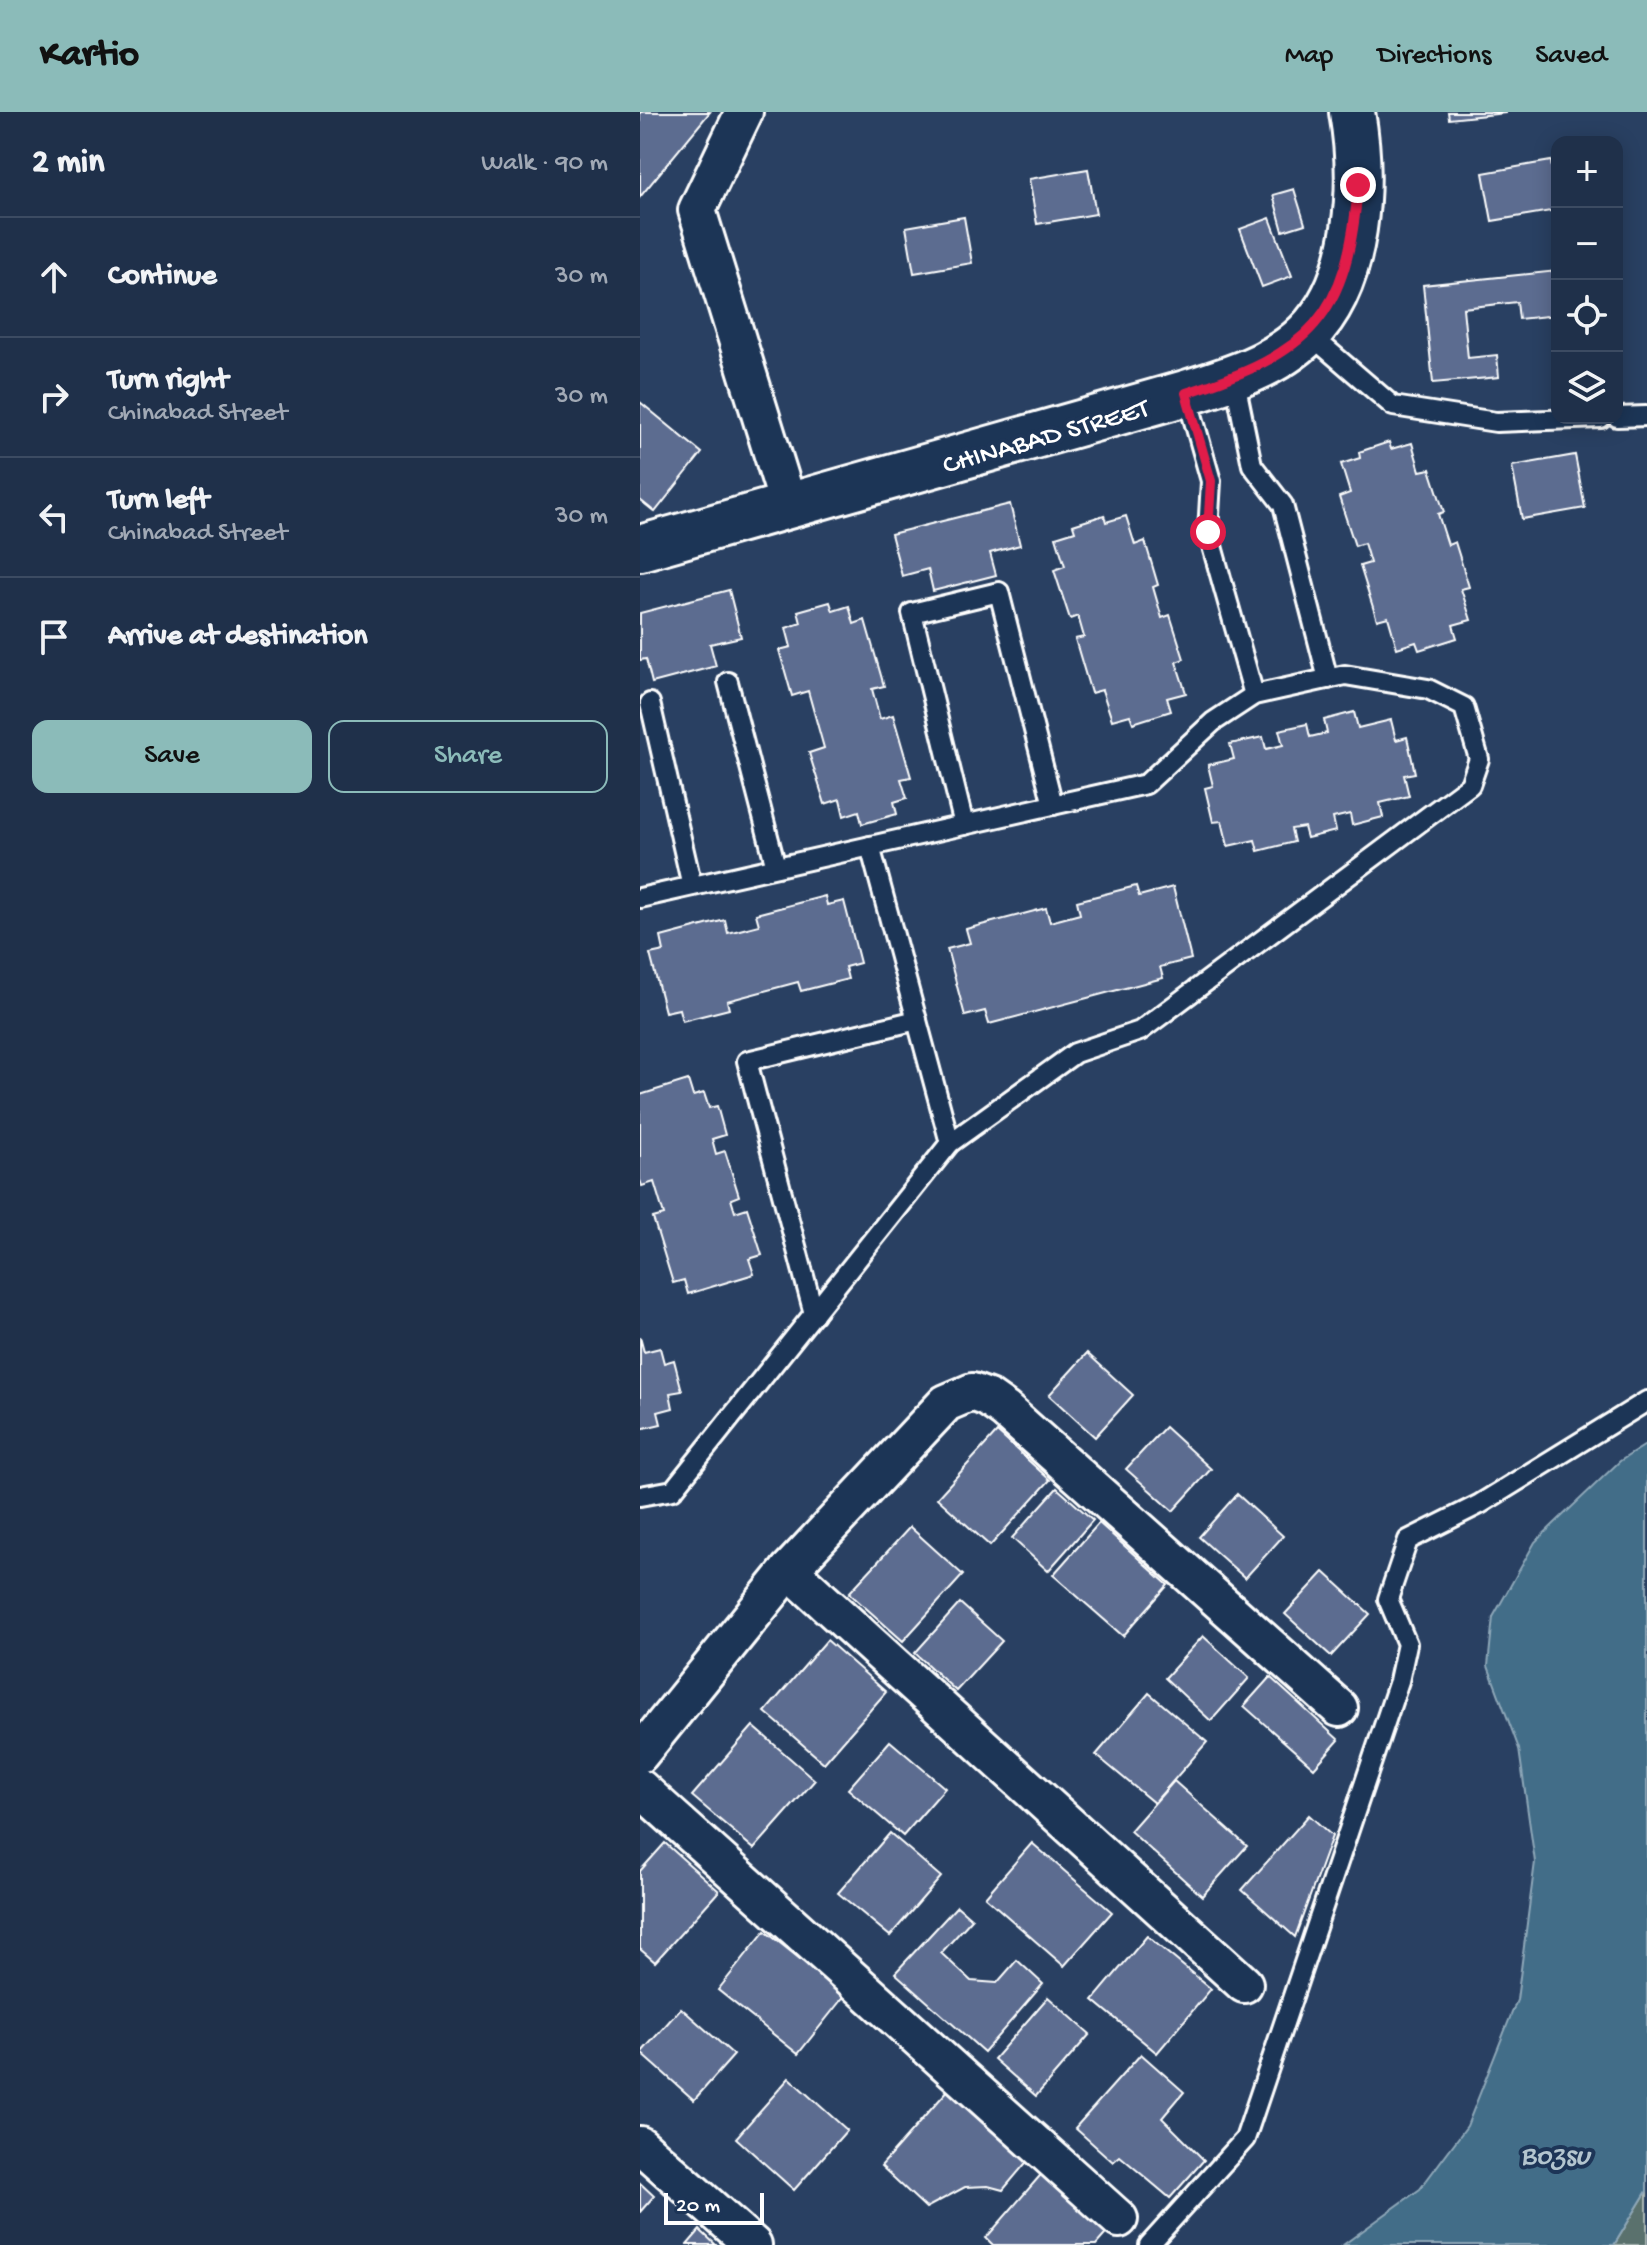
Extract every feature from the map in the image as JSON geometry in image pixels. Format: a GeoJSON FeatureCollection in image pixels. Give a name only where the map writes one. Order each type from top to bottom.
{"type":"FeatureCollection","features":[{"type":"Feature","properties":{"kind":"street"},"geometry":{"type":"LineString","coordinates":[[744,112],[697,210],[789,507]]}},
{"type":"Feature","properties":{"kind":"street","name":"CHINABAD STREET"},"geometry":{"type":"LineString","coordinates":[[640,548],[1186,393],[1234,377],[1281,354],[1308,333],[1337,291],[1352,238],[1358,185],[1352,112]]}},
{"type":"Feature","properties":{"kind":"street"},"geometry":{"type":"LineString","coordinates":[[640,1754],[789,1570],[946,1403],[972,1392],[1005,1410],[1339,1708]]}},
{"type":"Feature","properties":{"kind":"street"},"geometry":{"type":"LineString","coordinates":[[789,1570],[1244,1984]]}},
{"type":"Feature","properties":{"kind":"street"},"geometry":{"type":"LineString","coordinates":[[640,1788],[1119,2219]]}},
{"type":"Feature","properties":{"kind":"street"},"geometry":{"type":"LineString","coordinates":[[640,2145],[753,2245]]}},
{"type":"Feature","properties":{"kind":"lane"},"geometry":{"type":"LineString","coordinates":[[1308,333],[1393,406],[1496,422],[1551,420]]}},
{"type":"Feature","properties":{"kind":"lane"},"geometry":{"type":"LineString","coordinates":[[1234,377],[1252,465],[1283,505],[1328,679]]}},
{"type":"Feature","properties":{"kind":"lane"},"geometry":{"type":"LineString","coordinates":[[1186,393],[1211,481],[1208,532],[1254,695]]}},
{"type":"Feature","properties":{"kind":"lane"},"geometry":{"type":"LineString","coordinates":[[1623,417],[1647,416]]}},
{"type":"Feature","properties":{"kind":"lane"},"geometry":{"type":"LineString","coordinates":[[964,825],[912,613],[999,592],[1053,805]]}},
{"type":"Feature","properties":{"kind":"lane"},"geometry":{"type":"LineString","coordinates":[[640,898],[1146,784],[1213,722],[1254,695],[1345,675],[1428,689],[1464,707],[1479,759],[1470,785],[1140,1031],[1075,1053],[950,1143],[673,1490],[640,1496]]}},
{"type":"Feature","properties":{"kind":"lane"},"geometry":{"type":"LineString","coordinates":[[728,682],[776,867]]}},
{"type":"Feature","properties":{"kind":"lane"},"geometry":{"type":"LineString","coordinates":[[650,703],[692,886]]}},
{"type":"Feature","properties":{"kind":"lane"},"geometry":{"type":"LineString","coordinates":[[870,846],[950,1143]]}},
{"type":"Feature","properties":{"kind":"lane"},"geometry":{"type":"LineString","coordinates":[[814,1314],[747,1061],[917,1020]]}},
{"type":"Feature","properties":{"kind":"lane"},"geometry":{"type":"LineString","coordinates":[[1149,2245],[1245,2139],[1399,1681],[1407,1644],[1388,1599],[1408,1540],[1480,1504],[1647,1401]]}},
{"type":"Feature","properties":{"kind":"green space"},"geometry":{"type":"Polygon","coordinates":[[[1647,2191],[1647,2245],[1614,2245],[1647,2191]]]}},
{"type":"Feature","properties":{"kind":"water","name":"Bozsu"},"geometry":{"type":"Polygon","coordinates":[[[1647,1444],[1647,2191],[1614,2245],[1343,2245],[1420,2189],[1467,2126],[1517,2000],[1535,1862],[1519,1749],[1488,1666],[1493,1617],[1535,1542],[1620,1461],[1647,1444]]]}},
{"type":"Feature","properties":{"kind":"building"},"geometry":{"type":"Polygon","coordinates":[[[640,112],[710,112],[640,197],[640,112]]]}},
{"type":"Feature","properties":{"kind":"building"},"geometry":{"type":"Polygon","coordinates":[[[1448,112],[1505,112],[1505,113],[1449,119],[1448,112]]]}},
{"type":"Feature","properties":{"kind":"building"},"geometry":{"type":"Polygon","coordinates":[[[1551,161],[1551,211],[1492,221],[1483,173],[1551,161]]]}},
{"type":"Feature","properties":{"kind":"building"},"geometry":{"type":"Polygon","coordinates":[[[1088,169],[1096,214],[1037,224],[1029,179],[1088,169]]]}},
{"type":"Feature","properties":{"kind":"building"},"geometry":{"type":"Polygon","coordinates":[[[1294,189],[1305,224],[1283,231],[1273,195],[1294,189]]]}},
{"type":"Feature","properties":{"kind":"building"},"geometry":{"type":"Polygon","coordinates":[[[964,217],[972,263],[914,273],[906,227],[964,217]]]}},
{"type":"Feature","properties":{"kind":"building"},"geometry":{"type":"Polygon","coordinates":[[[1270,218],[1292,276],[1262,287],[1240,229],[1270,218]]]}},
{"type":"Feature","properties":{"kind":"building"},"geometry":{"type":"Polygon","coordinates":[[[1551,272],[1551,316],[1519,319],[1517,302],[1463,308],[1468,358],[1497,355],[1499,377],[1433,383],[1423,285],[1551,272]]]}},
{"type":"Feature","properties":{"kind":"building"},"geometry":{"type":"Polygon","coordinates":[[[640,402],[702,453],[655,512],[640,500],[640,402]]]}},
{"type":"Feature","properties":{"kind":"building"},"geometry":{"type":"Polygon","coordinates":[[[1389,442],[1391,449],[1412,443],[1420,471],[1430,469],[1444,512],[1438,514],[1448,545],[1455,542],[1469,587],[1461,589],[1471,620],[1453,625],[1457,638],[1419,650],[1416,642],[1397,648],[1388,617],[1377,620],[1360,566],[1370,563],[1364,543],[1355,546],[1339,497],[1350,493],[1341,464],[1360,458],[1359,452],[1389,442]]]}},
{"type":"Feature","properties":{"kind":"building"},"geometry":{"type":"Polygon","coordinates":[[[1575,455],[1585,508],[1522,519],[1512,466],[1575,455]]]}},
{"type":"Feature","properties":{"kind":"building"},"geometry":{"type":"Polygon","coordinates":[[[1010,504],[1020,545],[990,553],[996,575],[933,591],[928,569],[902,576],[891,534],[1010,504]]]}},
{"type":"Feature","properties":{"kind":"building"},"geometry":{"type":"Polygon","coordinates":[[[1104,515],[1106,522],[1126,516],[1135,545],[1145,541],[1158,585],[1153,587],[1162,618],[1170,615],[1184,659],[1176,662],[1186,693],[1167,698],[1171,711],[1133,723],[1130,715],[1112,720],[1102,690],[1091,693],[1075,639],[1084,637],[1078,616],[1070,619],[1054,570],[1065,566],[1056,537],[1075,531],[1073,525],[1104,515]]]}},
{"type":"Feature","properties":{"kind":"building"},"geometry":{"type":"Polygon","coordinates":[[[729,590],[741,637],[710,644],[716,666],[652,683],[646,659],[640,660],[640,613],[729,590]]]}},
{"type":"Feature","properties":{"kind":"building"},"geometry":{"type":"Polygon","coordinates":[[[830,602],[833,611],[849,606],[854,624],[865,620],[884,686],[872,689],[880,719],[893,715],[911,777],[901,779],[907,798],[894,802],[897,814],[862,824],[859,811],[844,816],[840,799],[825,804],[809,753],[824,748],[808,691],[792,696],[779,650],[791,647],[786,628],[801,623],[798,611],[830,602]]]}},
{"type":"Feature","properties":{"kind":"building"},"geometry":{"type":"Polygon","coordinates":[[[1354,712],[1358,728],[1391,720],[1396,740],[1407,737],[1415,773],[1404,775],[1409,796],[1380,803],[1383,817],[1352,825],[1350,814],[1333,818],[1336,831],[1307,838],[1304,827],[1291,829],[1294,842],[1258,851],[1255,840],[1228,846],[1222,821],[1213,822],[1205,788],[1213,786],[1208,765],[1234,759],[1230,744],[1263,737],[1266,749],[1283,745],[1279,730],[1307,724],[1310,737],[1327,733],[1324,720],[1354,712]]]}},
{"type":"Feature","properties":{"kind":"building"},"geometry":{"type":"Polygon","coordinates":[[[1136,886],[1139,896],[1173,887],[1191,959],[1160,967],[1163,978],[989,1024],[985,1011],[965,1016],[947,949],[970,943],[966,929],[1046,908],[1050,922],[1080,914],[1077,901],[1136,886]]]}},
{"type":"Feature","properties":{"kind":"building"},"geometry":{"type":"Polygon","coordinates":[[[825,896],[827,905],[844,901],[860,963],[845,967],[848,979],[801,991],[798,982],[727,1001],[729,1009],[682,1021],[679,1009],[665,1012],[650,954],[664,951],[661,937],[725,920],[728,933],[759,925],[756,914],[825,896]]]}},
{"type":"Feature","properties":{"kind":"building"},"geometry":{"type":"Polygon","coordinates":[[[688,1080],[693,1096],[704,1093],[709,1108],[717,1106],[725,1135],[712,1139],[716,1154],[725,1151],[739,1196],[731,1199],[735,1212],[747,1208],[762,1255],[749,1259],[754,1274],[688,1294],[684,1280],[673,1283],[653,1218],[664,1215],[654,1182],[642,1186],[640,1180],[640,1095],[688,1080]]]}},
{"type":"Feature","properties":{"kind":"building"},"geometry":{"type":"Polygon","coordinates":[[[640,1337],[644,1352],[660,1348],[664,1363],[674,1360],[682,1391],[670,1393],[673,1408],[658,1412],[661,1424],[640,1429],[640,1337]]]}},
{"type":"Feature","properties":{"kind":"building"},"geometry":{"type":"Polygon","coordinates":[[[1087,1353],[1133,1395],[1095,1437],[1049,1395],[1087,1353]]]}},
{"type":"Feature","properties":{"kind":"building"},"geometry":{"type":"Polygon","coordinates":[[[1165,1427],[1211,1469],[1173,1511],[1126,1469],[1165,1427]]]}},
{"type":"Feature","properties":{"kind":"building"},"geometry":{"type":"Polygon","coordinates":[[[997,1432],[1050,1480],[990,1546],[937,1498],[997,1432]]]}},
{"type":"Feature","properties":{"kind":"building"},"geometry":{"type":"Polygon","coordinates":[[[1057,1488],[1093,1520],[1048,1571],[1012,1538],[1057,1488]]]}},
{"type":"Feature","properties":{"kind":"building"},"geometry":{"type":"Polygon","coordinates":[[[1237,1494],[1283,1536],[1245,1578],[1199,1537],[1237,1494]]]}},
{"type":"Feature","properties":{"kind":"building"},"geometry":{"type":"Polygon","coordinates":[[[1099,1523],[1168,1585],[1123,1636],[1053,1575],[1099,1523]]]}},
{"type":"Feature","properties":{"kind":"building"},"geometry":{"type":"Polygon","coordinates":[[[910,1527],[963,1575],[903,1641],[849,1593],[910,1527]]]}},
{"type":"Feature","properties":{"kind":"building"},"geometry":{"type":"Polygon","coordinates":[[[1324,1572],[1370,1614],[1331,1656],[1285,1614],[1324,1572]]]}},
{"type":"Feature","properties":{"kind":"building"},"geometry":{"type":"Polygon","coordinates":[[[960,1603],[1002,1641],[956,1691],[915,1653],[960,1603]]]}},
{"type":"Feature","properties":{"kind":"building"},"geometry":{"type":"Polygon","coordinates":[[[1203,1636],[1249,1678],[1211,1721],[1165,1678],[1203,1636]]]}},
{"type":"Feature","properties":{"kind":"building"},"geometry":{"type":"Polygon","coordinates":[[[827,1640],[886,1692],[824,1763],[765,1712],[827,1640]]]}},
{"type":"Feature","properties":{"kind":"building"},"geometry":{"type":"Polygon","coordinates":[[[1270,1677],[1339,1740],[1314,1768],[1244,1706],[1270,1677]]]}},
{"type":"Feature","properties":{"kind":"building"},"geometry":{"type":"Polygon","coordinates":[[[1149,1693],[1207,1742],[1154,1803],[1096,1755],[1149,1693]]]}},
{"type":"Feature","properties":{"kind":"building"},"geometry":{"type":"Polygon","coordinates":[[[753,1726],[815,1780],[754,1849],[692,1796],[753,1726]]]}},
{"type":"Feature","properties":{"kind":"building"},"geometry":{"type":"Polygon","coordinates":[[[890,1741],[945,1788],[903,1836],[848,1789],[890,1741]]]}},
{"type":"Feature","properties":{"kind":"building"},"geometry":{"type":"Polygon","coordinates":[[[1174,1781],[1247,1846],[1202,1896],[1130,1831],[1174,1781]]]}},
{"type":"Feature","properties":{"kind":"building"},"geometry":{"type":"Polygon","coordinates":[[[1309,1815],[1332,1836],[1295,1937],[1242,1890],[1309,1815]]]}},
{"type":"Feature","properties":{"kind":"building"},"geometry":{"type":"Polygon","coordinates":[[[890,1833],[941,1877],[890,1936],[838,1893],[890,1833]]]}},
{"type":"Feature","properties":{"kind":"building"},"geometry":{"type":"Polygon","coordinates":[[[665,1843],[719,1891],[655,1962],[640,1949],[640,1871],[665,1843]]]}},
{"type":"Feature","properties":{"kind":"building"},"geometry":{"type":"Polygon","coordinates":[[[1032,1843],[1112,1912],[1064,1966],[985,1897],[1032,1843]]]}},
{"type":"Feature","properties":{"kind":"building"},"geometry":{"type":"Polygon","coordinates":[[[957,1906],[972,1919],[941,1953],[971,1981],[997,1983],[1017,1960],[1043,1984],[984,2052],[895,1973],[957,1906]]]}},
{"type":"Feature","properties":{"kind":"building"},"geometry":{"type":"Polygon","coordinates":[[[765,1931],[845,1995],[798,2054],[718,1990],[765,1931]]]}},
{"type":"Feature","properties":{"kind":"building"},"geometry":{"type":"Polygon","coordinates":[[[1147,1936],[1211,1989],[1157,2053],[1093,2000],[1147,1936]]]}},
{"type":"Feature","properties":{"kind":"building"},"geometry":{"type":"Polygon","coordinates":[[[1048,1997],[1090,2034],[1036,2096],[994,2059],[1048,1997]]]}},
{"type":"Feature","properties":{"kind":"building"},"geometry":{"type":"Polygon","coordinates":[[[681,2008],[734,2055],[694,2100],[641,2053],[681,2008]]]}},
{"type":"Feature","properties":{"kind":"building"},"geometry":{"type":"Polygon","coordinates":[[[1141,2054],[1184,2092],[1162,2118],[1204,2160],[1170,2198],[1120,2156],[1113,2162],[1075,2128],[1141,2054]]]}},
{"type":"Feature","properties":{"kind":"building"},"geometry":{"type":"Polygon","coordinates":[[[789,2078],[847,2130],[794,2190],[736,2138],[789,2078]]]}},
{"type":"Feature","properties":{"kind":"building"},"geometry":{"type":"Polygon","coordinates":[[[949,2089],[1030,2158],[1003,2190],[988,2186],[965,2187],[926,2208],[881,2166],[949,2089]]]}},
{"type":"Feature","properties":{"kind":"building"},"geometry":{"type":"Polygon","coordinates":[[[1045,2170],[1111,2228],[1096,2245],[993,2245],[986,2238],[1045,2170]]]}},
{"type":"Feature","properties":{"kind":"building"},"geometry":{"type":"Polygon","coordinates":[[[640,2183],[654,2196],[640,2212],[640,2183]]]}},
{"type":"Feature","properties":{"kind":"building"},"geometry":{"type":"Polygon","coordinates":[[[700,2230],[716,2245],[687,2245],[700,2230]]]}},
{"type":"Feature","properties":{"kind":"route"},"geometry":{"type":"LineString","coordinates":[[1208,532],[1211,481],[1186,393],[1251,370],[1281,354],[1308,333],[1337,291],[1346,265],[1358,185]]}}]}
